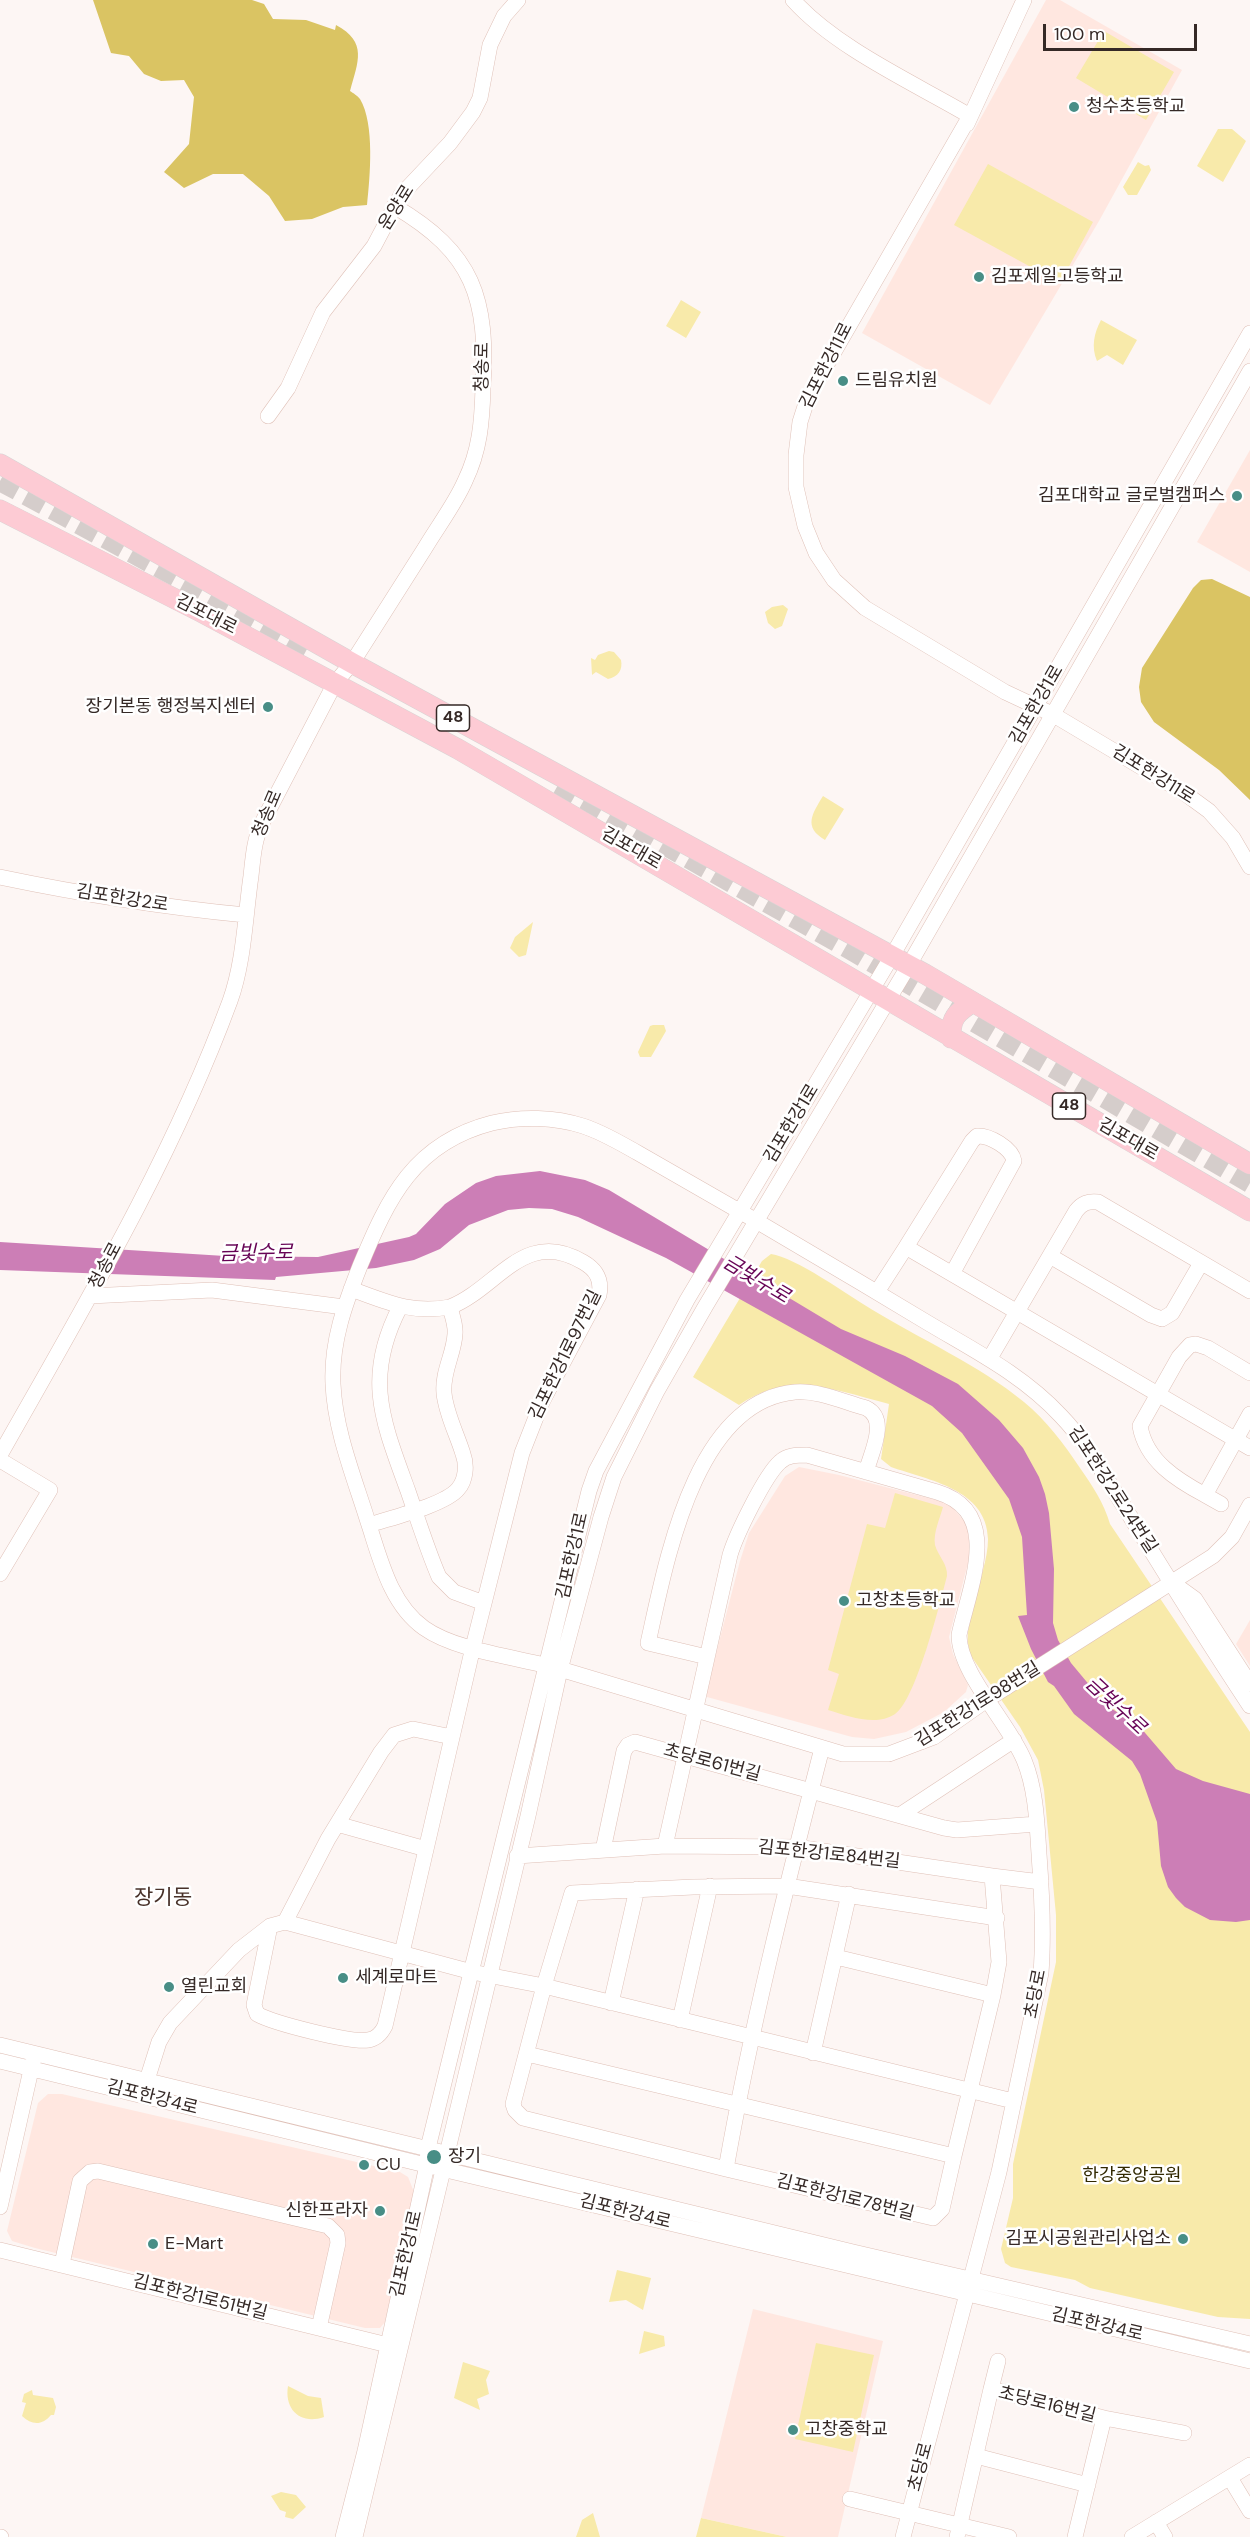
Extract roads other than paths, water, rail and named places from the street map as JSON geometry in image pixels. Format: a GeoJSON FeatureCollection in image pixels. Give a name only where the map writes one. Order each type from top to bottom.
{"type":"FeatureCollection","features":[{"type":"Feature","properties":{"kind":"main road","name":"김포대로"},"geometry":{"type":"LineString","coordinates":[[0,464],[352,663],[900,961],[1250,1164]]}},
{"type":"Feature","properties":{"kind":"main road","name":"김포대로"},"geometry":{"type":"LineString","coordinates":[[0,510],[458,749],[1250,1211]]}},
{"type":"Feature","properties":{"kind":"main road"},"geometry":{"type":"LineString","coordinates":[[951,1038],[952,1020],[960,1010],[973,1002]]}},
{"type":"Feature","properties":{"kind":"street","name":"운양로"},"geometry":{"type":"LineString","coordinates":[[268,416],[288,388],[323,312],[374,246],[394,206],[413,181],[450,143],[473,112],[480,98],[490,45],[504,16],[518,0]]}},
{"type":"Feature","properties":{"kind":"street"},"geometry":{"type":"LineString","coordinates":[[793,0],[810,19],[861,53],[970,116]]}},
{"type":"Feature","properties":{"kind":"street","name":"김포한강11로"},"geometry":{"type":"LineString","coordinates":[[1024,0],[959,143],[843,340],[812,398],[805,423],[801,457],[801,488],[809,525],[820,550],[837,575],[865,602],[1154,773],[1209,811],[1233,838],[1250,867]]}},
{"type":"Feature","properties":{"kind":"street","name":"청송로"},"geometry":{"type":"LineString","coordinates":[[0,1458],[163,1161],[229,1003],[241,960],[257,833],[304,738],[335,683],[352,663],[465,482],[481,436],[486,344],[476,290],[462,262],[442,239],[394,206]]}},
{"type":"Feature","properties":{"kind":"street","name":"김포한강1로"},"geometry":{"type":"LineString","coordinates":[[900,961],[1036,705],[1250,333]]}},
{"type":"Feature","properties":{"kind":"street","name":"김포한강1로"},"geometry":{"type":"LineString","coordinates":[[355,2537],[427,2165],[428,2148],[472,1972],[554,1668],[614,1477],[657,1392],[756,1221],[880,995],[1052,714],[1250,371]]}},
{"type":"Feature","properties":{"kind":"street","name":"김포한강2로"},"geometry":{"type":"LineString","coordinates":[[0,877],[129,900],[246,915]]}},
{"type":"Feature","properties":{"kind":"street","name":"김포한강1로"},"geometry":{"type":"LineString","coordinates":[[343,2537],[364,2451],[447,2152],[517,1856],[589,1491],[616,1428],[722,1239],[880,995]]}},
{"type":"Feature","properties":{"kind":"street"},"geometry":{"type":"LineString","coordinates":[[554,1668],[436,1635],[423,1628],[410,1616],[393,1592],[340,1435],[334,1401],[333,1360],[344,1307],[380,1217],[393,1193],[412,1171],[440,1146],[475,1129],[516,1119],[548,1119],[585,1126],[756,1221]]}},
{"type":"Feature","properties":{"kind":"street"},"geometry":{"type":"LineString","coordinates":[[877,1292],[974,1138],[984,1136],[1014,1156],[1012,1167],[952,1274]]}},
{"type":"Feature","properties":{"kind":"street"},"geometry":{"type":"LineString","coordinates":[[990,1358],[1080,1206],[1091,1201],[1250,1291]]}},
{"type":"Feature","properties":{"kind":"street","name":"김포한강2로24번길"},"geometry":{"type":"LineString","coordinates":[[756,1221],[990,1358],[1031,1387],[1076,1432],[1250,1706]]}},
{"type":"Feature","properties":{"kind":"street"},"geometry":{"type":"LineString","coordinates":[[906,1247],[1250,1448]]}},
{"type":"Feature","properties":{"kind":"street","name":"김포한강1로97번길"},"geometry":{"type":"LineString","coordinates":[[352,1287],[400,1307],[416,1310],[450,1307],[468,1298],[524,1256],[548,1250],[559,1251],[590,1266],[598,1275],[601,1285],[599,1296],[532,1425],[473,1647]]}},
{"type":"Feature","properties":{"kind":"street"},"geometry":{"type":"LineString","coordinates":[[1050,1256],[1151,1315],[1162,1318],[1172,1313],[1201,1263]]}},
{"type":"Feature","properties":{"kind":"street"},"geometry":{"type":"LineString","coordinates":[[93,1291],[212,1290],[344,1307]]}},
{"type":"Feature","properties":{"kind":"street"},"geometry":{"type":"LineString","coordinates":[[400,1307],[385,1340],[380,1363],[379,1391],[387,1431],[435,1567],[445,1585],[466,1598],[484,1603]]}},
{"type":"Feature","properties":{"kind":"street"},"geometry":{"type":"LineString","coordinates":[[369,1525],[452,1494],[458,1490],[465,1474],[463,1454],[450,1419],[444,1394],[445,1372],[456,1333],[450,1307]]}},
{"type":"Feature","properties":{"kind":"street"},"geometry":{"type":"LineString","coordinates":[[1221,1504],[1167,1473],[1143,1435],[1141,1422],[1179,1357],[1190,1345],[1196,1344],[1208,1348],[1250,1373]]}},
{"type":"Feature","properties":{"kind":"street"},"geometry":{"type":"LineString","coordinates":[[665,1846],[735,1538],[775,1467],[788,1456],[807,1455],[866,1472],[878,1422],[873,1411],[811,1392],[796,1392],[768,1398],[755,1404],[731,1423],[687,1496],[676,1529],[648,1642],[707,1657]]}},
{"type":"Feature","properties":{"kind":"street"},"geometry":{"type":"LineString","coordinates":[[1205,1495],[1250,1414]]}},
{"type":"Feature","properties":{"kind":"street"},"geometry":{"type":"LineString","coordinates":[[0,1458],[50,1490],[0,1574]]}},
{"type":"Feature","properties":{"kind":"street","name":"초당로"},"geometry":{"type":"LineString","coordinates":[[866,1472],[948,1495],[965,1508],[971,1516],[978,1536],[978,1554],[958,1635],[959,1644],[968,1668],[1014,1740],[1028,1772],[1037,1824],[1044,1942],[1041,1973],[999,2172],[970,2286],[961,2334],[903,2537]]}},
{"type":"Feature","properties":{"kind":"street"},"geometry":{"type":"LineString","coordinates":[[1172,1583],[1224,1546],[1238,1528],[1250,1505]]}},
{"type":"Feature","properties":{"kind":"street","name":"김포한강2로24번길"},"geometry":{"type":"LineString","coordinates":[[1172,1583],[1195,1599],[1250,1684]]}},
{"type":"Feature","properties":{"kind":"street","name":"김포한강1로98번길"},"geometry":{"type":"LineString","coordinates":[[554,1668],[843,1754],[863,1756],[889,1754],[934,1737],[988,1699],[1172,1583]]}},
{"type":"Feature","properties":{"kind":"street"},"geometry":{"type":"LineString","coordinates":[[452,1737],[413,1729],[394,1735],[337,1824],[278,1924],[254,2010],[262,2016],[364,2041],[380,2035],[385,2026],[403,1953],[473,1647]]}},
{"type":"Feature","properties":{"kind":"street"},"geometry":{"type":"LineString","coordinates":[[900,1815],[1014,1740]]}},
{"type":"Feature","properties":{"kind":"street","name":"초당로61번길"},"geometry":{"type":"LineString","coordinates":[[603,1850],[624,1751],[628,1745],[635,1742],[957,1830],[1037,1824]]}},
{"type":"Feature","properties":{"kind":"street"},"geometry":{"type":"LineString","coordinates":[[726,2169],[750,2038],[822,1748]]}},
{"type":"Feature","properties":{"kind":"street"},"geometry":{"type":"LineString","coordinates":[[337,1824],[426,1849]]}},
{"type":"Feature","properties":{"kind":"street","name":"김포한강1로84번길"},"geometry":{"type":"LineString","coordinates":[[517,1856],[665,1846],[796,1847],[992,1876]]}},
{"type":"Feature","properties":{"kind":"street"},"geometry":{"type":"LineString","coordinates":[[992,1876],[1041,1882]]}},
{"type":"Feature","properties":{"kind":"street","name":"김포한강1로78번길"},"geometry":{"type":"LineString","coordinates":[[992,1876],[997,1918],[999,1962],[942,2209],[933,2218],[523,2118],[515,2110],[513,2104],[544,1986],[572,1893],[710,1886],[787,1886],[997,1918]]}},
{"type":"Feature","properties":{"kind":"street"},"geometry":{"type":"LineString","coordinates":[[680,2020],[710,1886]]}},
{"type":"Feature","properties":{"kind":"street"},"geometry":{"type":"LineString","coordinates":[[611,2003],[637,1890]]}},
{"type":"Feature","properties":{"kind":"street"},"geometry":{"type":"LineString","coordinates":[[813,2053],[849,1894]]}},
{"type":"Feature","properties":{"kind":"street"},"geometry":{"type":"LineString","coordinates":[[147,2080],[159,2042],[170,2023],[239,1950],[278,1924],[403,1953],[472,1972],[544,1986],[1013,2101]]}},
{"type":"Feature","properties":{"kind":"street"},"geometry":{"type":"LineString","coordinates":[[836,1957],[993,1995]]}},
{"type":"Feature","properties":{"kind":"street","name":"김포한강4로"},"geometry":{"type":"LineString","coordinates":[[0,2045],[33,2061],[442,2169],[970,2286],[1250,2344]]}},
{"type":"Feature","properties":{"kind":"street"},"geometry":{"type":"LineString","coordinates":[[527,2054],[954,2156]]}},
{"type":"Feature","properties":{"kind":"street","name":"김포한강4로"},"geometry":{"type":"LineString","coordinates":[[0,2061],[33,2061],[147,2080],[447,2152],[970,2286],[1250,2361]]}},
{"type":"Feature","properties":{"kind":"street"},"geometry":{"type":"LineString","coordinates":[[0,2207],[33,2061]]}},
{"type":"Feature","properties":{"kind":"street"},"geometry":{"type":"LineString","coordinates":[[62,2264],[80,2181],[90,2172],[98,2171],[328,2226],[337,2235],[338,2243],[320,2328]]}},
{"type":"Feature","properties":{"kind":"street","name":"김포한강1로51번길"},"geometry":{"type":"LineString","coordinates":[[0,2250],[393,2346]]}},
{"type":"Feature","properties":{"kind":"street"},"geometry":{"type":"LineString","coordinates":[[991,2390],[998,2361]]}},
{"type":"Feature","properties":{"kind":"street","name":"초당로16번길"},"geometry":{"type":"LineString","coordinates":[[958,2532],[991,2390],[1104,2418],[1075,2537]]}},
{"type":"Feature","properties":{"kind":"street"},"geometry":{"type":"LineString","coordinates":[[1104,2418],[1184,2433]]}},
{"type":"Feature","properties":{"kind":"street"},"geometry":{"type":"LineString","coordinates":[[976,2456],[1088,2485]]}},
{"type":"Feature","properties":{"kind":"street"},"geometry":{"type":"LineString","coordinates":[[1132,2537],[1250,2465]]}},
{"type":"Feature","properties":{"kind":"street"},"geometry":{"type":"LineString","coordinates":[[1230,2478],[1250,2511]]}},
{"type":"Feature","properties":{"kind":"street"},"geometry":{"type":"LineString","coordinates":[[850,2499],[911,2515],[958,2532],[1009,2537]]}},
{"type":"Feature","properties":{"kind":"street","name":"초당로"},"geometry":{"type":"LineString","coordinates":[[908,2537],[911,2515]]}},
{"type":"Feature","properties":{"kind":"street"},"geometry":{"type":"LineString","coordinates":[[1156,2522],[1165,2537]]}},
{"type":"Feature","properties":{"kind":"water","name":"금빛수로"},"geometry":{"type":"Polygon","coordinates":[[[540,1171],[585,1180],[609,1190],[841,1329],[905,1356],[958,1384],[999,1420],[1023,1448],[1039,1477],[1045,1494],[1054,1569],[1053,1623],[1058,1640],[1071,1663],[1106,1705],[1140,1727],[1176,1769],[1203,1781],[1250,1794],[1250,1920],[1236,1922],[1210,1920],[1185,1907],[1168,1887],[1161,1866],[1157,1822],[1140,1774],[1132,1761],[1074,1714],[1054,1686],[1048,1682],[1031,1649],[1018,1616],[1027,1615],[1022,1537],[1009,1499],[962,1433],[932,1406],[666,1258],[578,1217],[552,1209],[529,1208],[508,1210],[469,1225],[440,1249],[414,1260],[376,1268],[276,1277],[275,1280],[0,1270],[0,1242],[225,1256],[318,1257],[409,1237],[416,1234],[445,1204],[476,1183],[496,1176],[540,1171]]]}},
{"type":"Feature","properties":{"kind":"tunnel"},"geometry":{"type":"LineString","coordinates":[[0,481],[308,649]]}},
{"type":"Feature","properties":{"kind":"tunnel"},"geometry":{"type":"LineString","coordinates":[[558,785],[849,949],[1250,1183]]}},
{"type":"Feature","properties":{"kind":"place","name":"청수초등학교"},"geometry":{"type":"Point","coordinates":[1074,107]}},
{"type":"Feature","properties":{"kind":"place","name":"김포제일고등학교"},"geometry":{"type":"Point","coordinates":[979,277]}},
{"type":"Feature","properties":{"kind":"place","name":"드림유치원"},"geometry":{"type":"Point","coordinates":[843,381]}},
{"type":"Feature","properties":{"kind":"place","name":"김포대학교 글로벌캠퍼스"},"geometry":{"type":"Point","coordinates":[1237,496]}},
{"type":"Feature","properties":{"kind":"place","name":"장기본동 행정복지센터"},"geometry":{"type":"Point","coordinates":[268,707]}},
{"type":"Feature","properties":{"kind":"place","name":"고창초등학교"},"geometry":{"type":"Point","coordinates":[844,1601]}},
{"type":"Feature","properties":{"kind":"place","name":"세계로마트"},"geometry":{"type":"Point","coordinates":[343,1978]}},
{"type":"Feature","properties":{"kind":"place","name":"열린교회"},"geometry":{"type":"Point","coordinates":[169,1987]}},
{"type":"Feature","properties":{"kind":"place","name":"장기"},"geometry":{"type":"Point","coordinates":[434,2157]}},
{"type":"Feature","properties":{"kind":"place","name":"CU"},"geometry":{"type":"Point","coordinates":[364,2165]}},
{"type":"Feature","properties":{"kind":"place","name":"신한프라자"},"geometry":{"type":"Point","coordinates":[380,2211]}},
{"type":"Feature","properties":{"kind":"place","name":"김포시공원관리사업소"},"geometry":{"type":"Point","coordinates":[1183,2239]}},
{"type":"Feature","properties":{"kind":"place","name":"E-Mart"},"geometry":{"type":"Point","coordinates":[153,2244]}},
{"type":"Feature","properties":{"kind":"place","name":"고창중학교"},"geometry":{"type":"Point","coordinates":[793,2430]}},
{"type":"Feature","properties":{"kind":"district","name":"장기동"},"geometry":{"type":"Point","coordinates":[163,1898]}},
{"type":"Feature","properties":{"kind":"park label","name":"한강중앙공원"},"geometry":{"type":"Point","coordinates":[1132,2176]}}]}
